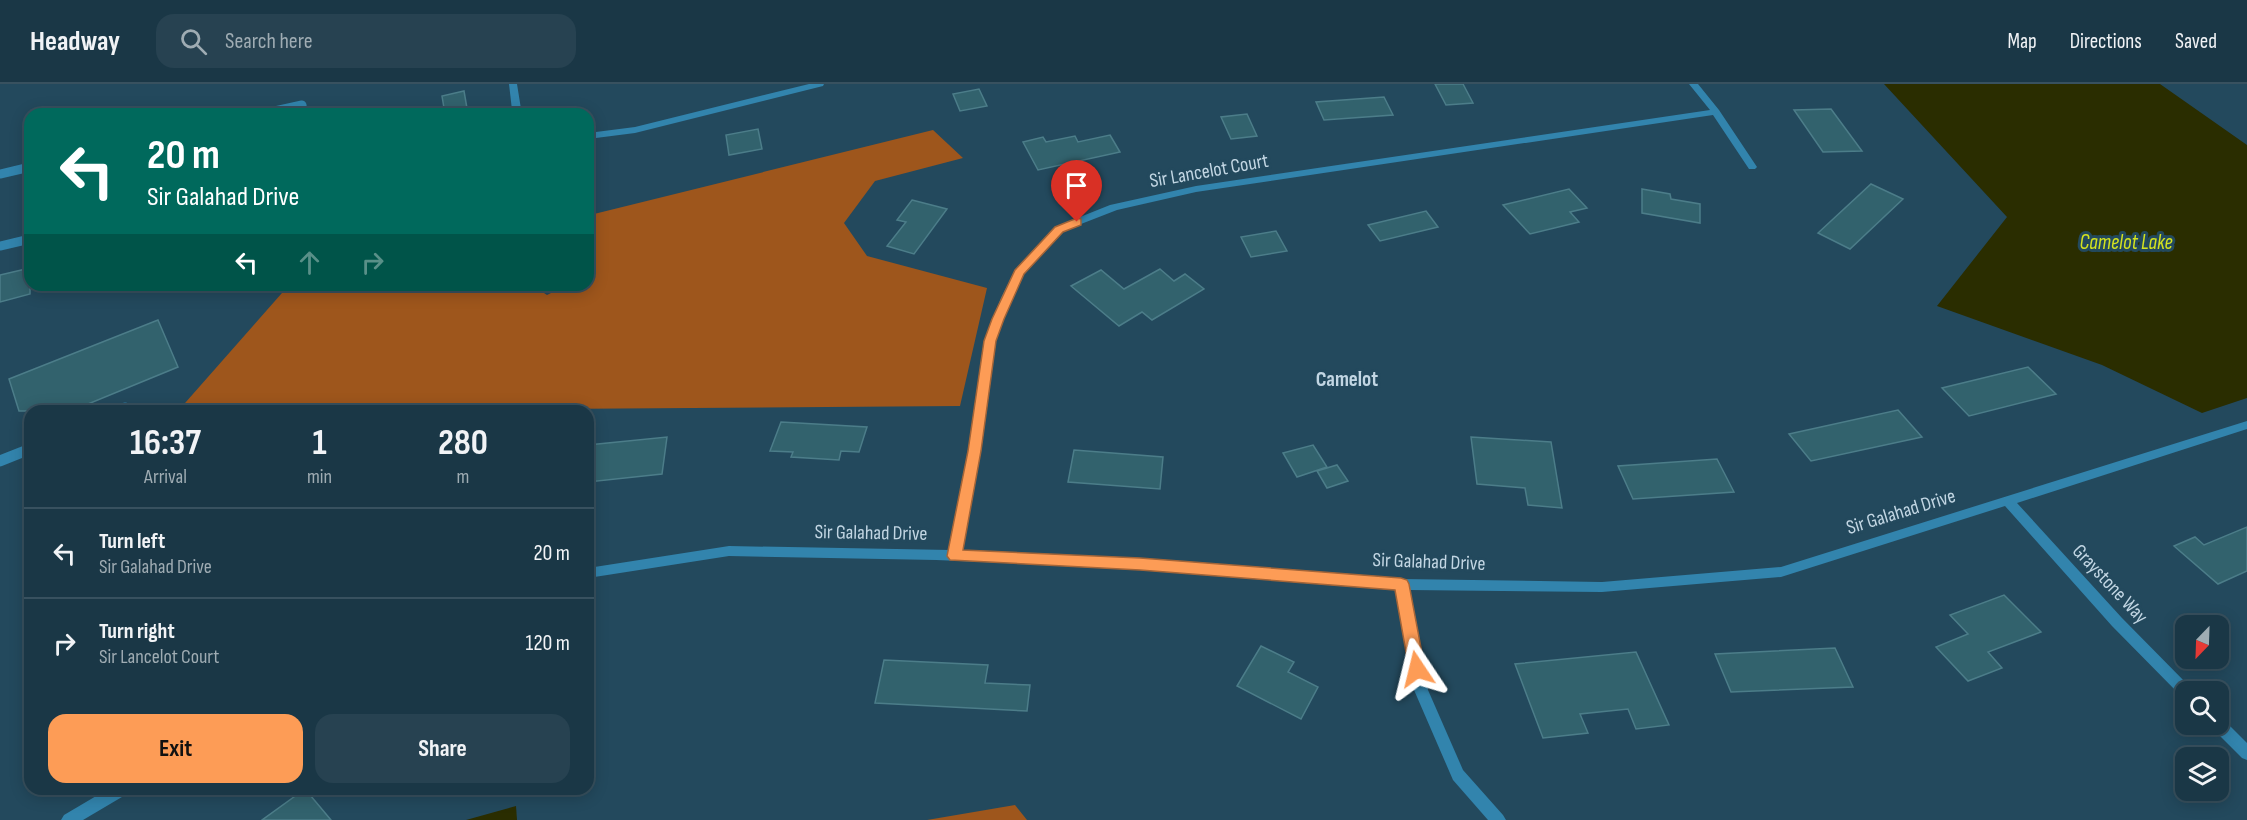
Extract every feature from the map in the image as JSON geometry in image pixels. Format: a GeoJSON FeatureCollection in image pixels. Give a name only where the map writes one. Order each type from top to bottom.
{"type":"FeatureCollection","features":[{"type":"Feature","properties":{"kind":"street"},"geometry":{"type":"LineString","coordinates":[[513,84],[517,108]]}},
{"type":"Feature","properties":{"kind":"street"},"geometry":{"type":"LineString","coordinates":[[594,135],[635,129],[819,84]]}},
{"type":"Feature","properties":{"kind":"street"},"geometry":{"type":"LineString","coordinates":[[1694,84],[1716,112],[1752,167]]}},
{"type":"Feature","properties":{"kind":"street","name":"Sir Lancelot Court"},"geometry":{"type":"LineString","coordinates":[[955,556],[975,451],[990,341],[1006,298],[1019,273],[1059,229],[1114,207],[1196,189],[1716,112]]}},
{"type":"Feature","properties":{"kind":"street","name":"Sir Galahad Drive"},"geometry":{"type":"LineString","coordinates":[[594,572],[729,552],[955,556],[1140,564],[1401,584],[1602,587],[1781,572],[2247,425]]}},
{"type":"Feature","properties":{"kind":"street","name":"Graystone Way"},"geometry":{"type":"LineString","coordinates":[[2007,500],[2175,681]]}},
{"type":"Feature","properties":{"kind":"street"},"geometry":{"type":"LineString","coordinates":[[1401,584],[1421,690],[1458,775],[1498,820]]}},
{"type":"Feature","properties":{"kind":"street"},"geometry":{"type":"LineString","coordinates":[[2229,735],[2247,753]]}},
{"type":"Feature","properties":{"kind":"street"},"geometry":{"type":"LineString","coordinates":[[69,820],[112,795]]}},
{"type":"Feature","properties":{"kind":"lane"},"geometry":{"type":"LineString","coordinates":[[288,108],[302,105],[302,108]]}},
{"type":"Feature","properties":{"kind":"lane"},"geometry":{"type":"LineString","coordinates":[[0,172],[24,166]]}},
{"type":"Feature","properties":{"kind":"lane"},"geometry":{"type":"LineString","coordinates":[[0,246],[24,240]]}},
{"type":"Feature","properties":{"kind":"lane"},"geometry":{"type":"LineString","coordinates":[[0,461],[24,451]]}},
{"type":"Feature","properties":{"kind":"shaded area"},"geometry":{"type":"Polygon","coordinates":[[[933,130],[963,158],[875,181],[844,223],[867,256],[987,288],[960,406],[594,409],[594,405],[183,405],[284,291],[541,291],[547,295],[555,291],[594,291],[594,214],[933,130]]]}},
{"type":"Feature","properties":{"kind":"shaded area"},"geometry":{"type":"Polygon","coordinates":[[[1015,805],[1027,820],[927,820],[1015,805]]]}},
{"type":"Feature","properties":{"kind":"water","name":"Camelot Lake"},"geometry":{"type":"Polygon","coordinates":[[[1884,84],[2160,84],[2247,145],[2247,398],[2202,413],[2102,365],[1937,306],[2007,217],[1884,84]]]}},
{"type":"Feature","properties":{"kind":"water"},"geometry":{"type":"Polygon","coordinates":[[[516,806],[517,820],[466,820],[516,806]]]}},
{"type":"Feature","properties":{"kind":"building"},"geometry":{"type":"Polygon","coordinates":[[[1435,84],[1463,84],[1473,103],[1446,105],[1435,84]]]}},
{"type":"Feature","properties":{"kind":"building"},"geometry":{"type":"Polygon","coordinates":[[[979,89],[987,106],[960,111],[953,94],[979,89]]]}},
{"type":"Feature","properties":{"kind":"building"},"geometry":{"type":"Polygon","coordinates":[[[464,91],[467,108],[444,108],[442,96],[464,91]]]}},
{"type":"Feature","properties":{"kind":"building"},"geometry":{"type":"Polygon","coordinates":[[[1384,97],[1393,115],[1324,120],[1316,102],[1384,97]]]}},
{"type":"Feature","properties":{"kind":"building"},"geometry":{"type":"Polygon","coordinates":[[[1831,109],[1862,151],[1823,152],[1794,110],[1831,109]]]}},
{"type":"Feature","properties":{"kind":"building"},"geometry":{"type":"Polygon","coordinates":[[[1247,114],[1257,136],[1231,139],[1221,117],[1247,114]]]}},
{"type":"Feature","properties":{"kind":"building"},"geometry":{"type":"Polygon","coordinates":[[[758,129],[762,149],[729,155],[726,135],[758,129]]]}},
{"type":"Feature","properties":{"kind":"building"},"geometry":{"type":"Polygon","coordinates":[[[1110,135],[1120,152],[1038,170],[1023,142],[1043,137],[1046,142],[1075,136],[1078,142],[1110,135]]]}},
{"type":"Feature","properties":{"kind":"building"},"geometry":{"type":"Polygon","coordinates":[[[1871,184],[1903,199],[1850,249],[1818,233],[1871,184]]]}},
{"type":"Feature","properties":{"kind":"building"},"geometry":{"type":"Polygon","coordinates":[[[1569,189],[1587,208],[1570,212],[1579,222],[1530,234],[1503,205],[1569,189]]]}},
{"type":"Feature","properties":{"kind":"building"},"geometry":{"type":"Polygon","coordinates":[[[1642,189],[1670,194],[1671,199],[1700,204],[1700,223],[1642,213],[1642,189]]]}},
{"type":"Feature","properties":{"kind":"building"},"geometry":{"type":"Polygon","coordinates":[[[912,200],[947,209],[914,254],[887,246],[906,222],[897,220],[912,200]]]}},
{"type":"Feature","properties":{"kind":"building"},"geometry":{"type":"Polygon","coordinates":[[[1426,211],[1438,227],[1380,241],[1368,225],[1426,211]]]}},
{"type":"Feature","properties":{"kind":"building"},"geometry":{"type":"Polygon","coordinates":[[[1276,231],[1287,251],[1251,257],[1241,237],[1276,231]]]}},
{"type":"Feature","properties":{"kind":"building"},"geometry":{"type":"Polygon","coordinates":[[[24,269],[24,291],[30,291],[30,294],[0,302],[0,275],[24,269]]]}},
{"type":"Feature","properties":{"kind":"building"},"geometry":{"type":"Polygon","coordinates":[[[1160,269],[1174,281],[1185,274],[1204,289],[1152,320],[1142,312],[1119,326],[1071,286],[1101,270],[1124,289],[1160,269]]]}},
{"type":"Feature","properties":{"kind":"building"},"geometry":{"type":"Polygon","coordinates":[[[158,320],[178,367],[86,405],[24,405],[24,411],[19,411],[9,379],[158,320]]]}},
{"type":"Feature","properties":{"kind":"building"},"geometry":{"type":"Polygon","coordinates":[[[2028,367],[2056,394],[1969,416],[1942,388],[2028,367]]]}},
{"type":"Feature","properties":{"kind":"building"},"geometry":{"type":"Polygon","coordinates":[[[1898,410],[1922,437],[1811,461],[1789,434],[1898,410]]]}},
{"type":"Feature","properties":{"kind":"building"},"geometry":{"type":"Polygon","coordinates":[[[781,422],[867,427],[859,452],[841,451],[839,460],[791,457],[793,452],[770,451],[781,422]]]}},
{"type":"Feature","properties":{"kind":"building"},"geometry":{"type":"Polygon","coordinates":[[[667,437],[662,474],[594,481],[594,444],[667,437]]]}},
{"type":"Feature","properties":{"kind":"building"},"geometry":{"type":"Polygon","coordinates":[[[1471,437],[1551,442],[1562,508],[1528,505],[1525,488],[1477,484],[1471,437]]]}},
{"type":"Feature","properties":{"kind":"building"},"geometry":{"type":"Polygon","coordinates":[[[1313,445],[1327,467],[1297,477],[1283,453],[1313,445]]]}},
{"type":"Feature","properties":{"kind":"building"},"geometry":{"type":"Polygon","coordinates":[[[1074,450],[1163,457],[1160,489],[1068,482],[1074,450]]]}},
{"type":"Feature","properties":{"kind":"building"},"geometry":{"type":"Polygon","coordinates":[[[1717,459],[1734,492],[1633,499],[1618,466],[1717,459]]]}},
{"type":"Feature","properties":{"kind":"building"},"geometry":{"type":"Polygon","coordinates":[[[1337,465],[1348,481],[1327,488],[1317,471],[1337,465]]]}},
{"type":"Feature","properties":{"kind":"building"},"geometry":{"type":"Polygon","coordinates":[[[2247,527],[2247,571],[2218,584],[2174,546],[2195,537],[2204,545],[2247,527]]]}},
{"type":"Feature","properties":{"kind":"building"},"geometry":{"type":"Polygon","coordinates":[[[2004,595],[2041,632],[1988,652],[2002,668],[1968,681],[1936,647],[1968,634],[1950,615],[2004,595]]]}},
{"type":"Feature","properties":{"kind":"building"},"geometry":{"type":"Polygon","coordinates":[[[1261,646],[1294,662],[1288,672],[1318,687],[1301,719],[1237,686],[1261,646]]]}},
{"type":"Feature","properties":{"kind":"building"},"geometry":{"type":"Polygon","coordinates":[[[1835,648],[1853,687],[1731,692],[1715,654],[1835,648]]]}},
{"type":"Feature","properties":{"kind":"building"},"geometry":{"type":"Polygon","coordinates":[[[1636,652],[1669,725],[1636,729],[1628,709],[1580,714],[1588,733],[1543,738],[1515,664],[1636,652]]]}},
{"type":"Feature","properties":{"kind":"building"},"geometry":{"type":"Polygon","coordinates":[[[884,660],[988,665],[985,683],[1030,685],[1027,711],[875,703],[884,660]]]}},
{"type":"Feature","properties":{"kind":"building"},"geometry":{"type":"Polygon","coordinates":[[[297,795],[310,795],[331,820],[262,820],[297,795]]]}},
{"type":"Feature","properties":{"kind":"district","name":"Camelot"},"geometry":{"type":"Point","coordinates":[1347,379]}},
{"type":"Feature","properties":{"kind":"route"},"geometry":{"type":"LineString","coordinates":[[1077,222],[1059,229],[1019,273],[998,319],[990,341],[975,451],[955,556],[1140,564],[1401,584],[1417,669]]}}]}
